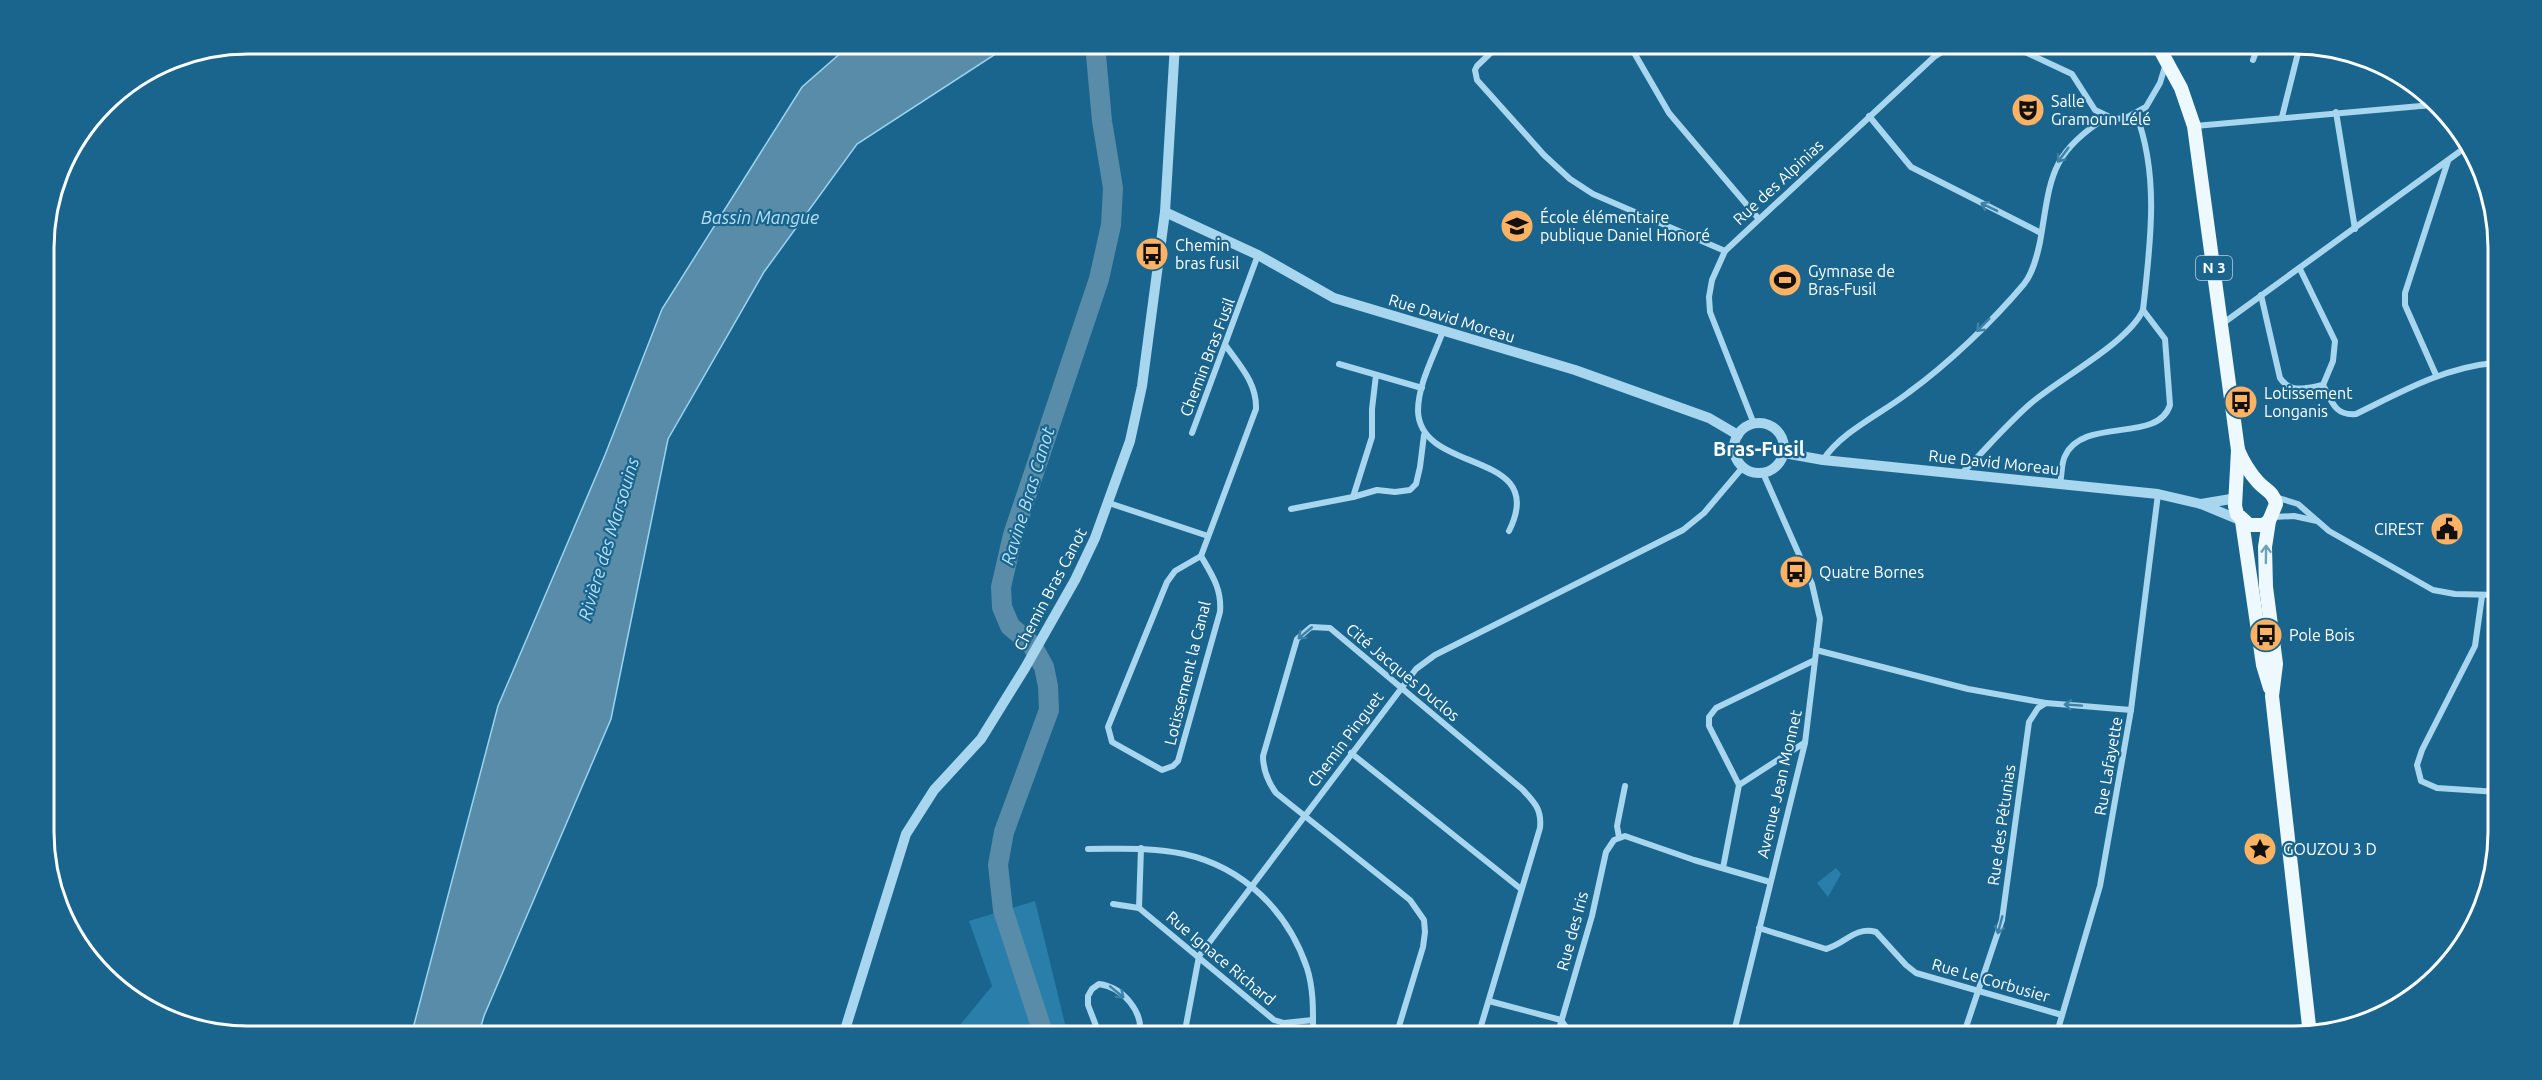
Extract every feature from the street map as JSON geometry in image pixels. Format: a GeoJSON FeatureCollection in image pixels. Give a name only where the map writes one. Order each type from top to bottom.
{"type":"FeatureCollection","features":[{"type":"Feature","properties":{"kind":"main road","name":"N 3"},"geometry":{"type":"LineString","coordinates":[[2162,54],[2181,88],[2194,126],[2238,450],[2236,498]]}},
{"type":"Feature","properties":{"kind":"main road","name":"N 3"},"geometry":{"type":"LineString","coordinates":[[2172,54],[2181,80],[2181,88]]}},
{"type":"Feature","properties":{"kind":"main road","name":"N 3"},"geometry":{"type":"LineString","coordinates":[[2238,450],[2245,466],[2261,485]]}},
{"type":"Feature","properties":{"kind":"main road"},"geometry":{"type":"LineString","coordinates":[[2272,696],[2276,664],[2266,587],[2265,547],[2276,504],[2275,497],[2261,485],[2246,487],[2236,498],[2237,514],[2242,521],[2263,666],[2272,696],[2309,1026]]}},
{"type":"Feature","properties":{"kind":"main road"},"geometry":{"type":"LineString","coordinates":[[2242,521],[2256,526],[2271,519]]}},
{"type":"Feature","properties":{"kind":"street","name":"Chemin Bras Canot"},"geometry":{"type":"LineString","coordinates":[[846,1026],[906,834],[934,790],[981,739],[1047,630],[1075,580],[1109,503],[1130,441],[1142,386],[1165,212],[1174,54]]}},
{"type":"Feature","properties":{"kind":"street"},"geometry":{"type":"LineString","coordinates":[[1490,54],[1477,66],[1475,76],[1556,167],[1593,194],[1725,251]]}},
{"type":"Feature","properties":{"kind":"street"},"geometry":{"type":"LineString","coordinates":[[1635,54],[1669,112],[1758,218]]}},
{"type":"Feature","properties":{"kind":"street","name":"Rue des Alpinias"},"geometry":{"type":"LineString","coordinates":[[1754,424],[1710,312],[1712,280],[1725,251],[1758,218],[1939,54]]}},
{"type":"Feature","properties":{"kind":"street"},"geometry":{"type":"LineString","coordinates":[[2029,54],[2072,74],[2096,110],[2107,117],[2126,118],[2146,107],[2166,61]]}},
{"type":"Feature","properties":{"kind":"street"},"geometry":{"type":"LineString","coordinates":[[2253,60],[2255,54]]}},
{"type":"Feature","properties":{"kind":"street"},"geometry":{"type":"LineString","coordinates":[[2282,117],[2298,54]]}},
{"type":"Feature","properties":{"kind":"street"},"geometry":{"type":"LineString","coordinates":[[2194,126],[2425,106]]}},
{"type":"Feature","properties":{"kind":"street"},"geometry":{"type":"LineString","coordinates":[[2336,112],[2355,229]]}},
{"type":"Feature","properties":{"kind":"street"},"geometry":{"type":"LineString","coordinates":[[1962,474],[2028,406],[2123,335],[2139,319],[2143,310],[2151,237],[2151,191],[2142,133],[2136,114]]}},
{"type":"Feature","properties":{"kind":"street"},"geometry":{"type":"LineString","coordinates":[[1869,116],[1911,167],[2041,233]]}},
{"type":"Feature","properties":{"kind":"street"},"geometry":{"type":"LineString","coordinates":[[1822,460],[1837,443],[1910,392],[1939,367],[2026,282],[2033,267],[2047,193],[2056,164],[2083,132],[2107,117]]}},
{"type":"Feature","properties":{"kind":"street"},"geometry":{"type":"LineString","coordinates":[[2222,324],[2461,150]]}},
{"type":"Feature","properties":{"kind":"street"},"geometry":{"type":"LineString","coordinates":[[2436,375],[2405,306],[2405,293],[2448,159]]}},
{"type":"Feature","properties":{"kind":"street","name":"Rue David Moreau"},"geometry":{"type":"LineString","coordinates":[[1165,212],[1258,255],[1334,298],[1575,370],[1709,418],[1738,435]]}},
{"type":"Feature","properties":{"kind":"street","name":"Chemin Bras Fusil"},"geometry":{"type":"LineString","coordinates":[[1192,434],[1258,255]]}},
{"type":"Feature","properties":{"kind":"street"},"geometry":{"type":"LineString","coordinates":[[2300,268],[2335,341],[2333,361],[2323,386],[2336,411],[2344,415],[2356,414],[2436,375],[2466,366],[2488,364]]}},
{"type":"Feature","properties":{"kind":"street"},"geometry":{"type":"LineString","coordinates":[[2261,296],[2280,378],[2286,386],[2294,389],[2323,386]]}},
{"type":"Feature","properties":{"kind":"street"},"geometry":{"type":"LineString","coordinates":[[2060,484],[2064,458],[2068,450],[2079,441],[2096,434],[2152,424],[2165,417],[2168,411],[2170,405],[2165,339],[2143,310]]}},
{"type":"Feature","properties":{"kind":"street"},"geometry":{"type":"LineString","coordinates":[[1291,509],[1353,498],[1377,490],[1395,492],[1410,490],[1416,484],[1424,435],[1418,413],[1422,388],[1443,331]]}},
{"type":"Feature","properties":{"kind":"street"},"geometry":{"type":"LineString","coordinates":[[1201,556],[1256,409],[1255,392],[1248,377],[1226,346]]}},
{"type":"Feature","properties":{"kind":"street"},"geometry":{"type":"LineString","coordinates":[[1339,364],[1422,388]]}},
{"type":"Feature","properties":{"kind":"street"},"geometry":{"type":"LineString","coordinates":[[1353,498],[1372,437],[1372,409],[1376,375]]}},
{"type":"Feature","properties":{"kind":"street"},"geometry":{"type":"LineString","coordinates":[[1754,424],[1765,424],[1775,429],[1784,444],[1784,453],[1774,469],[1763,473],[1753,473],[1743,467],[1735,453],[1738,435],[1754,424]]}},
{"type":"Feature","properties":{"kind":"street"},"geometry":{"type":"LineString","coordinates":[[1424,435],[1431,442],[1503,475],[1512,484],[1517,496],[1514,520],[1509,531]]}},
{"type":"Feature","properties":{"kind":"street","name":"Rue David Moreau"},"geometry":{"type":"LineString","coordinates":[[1784,453],[1822,460],[2158,494],[2201,504],[2242,521]]}},
{"type":"Feature","properties":{"kind":"street","name":"Chemin Pinguet"},"geometry":{"type":"LineString","coordinates":[[1186,1026],[1199,956],[1416,669],[1435,655],[1683,530],[1704,513],[1743,467]]}},
{"type":"Feature","properties":{"kind":"street","name":"Avenue Jean Monnet"},"geometry":{"type":"LineString","coordinates":[[1735,1026],[1805,743],[1820,619],[1818,602],[1787,523],[1763,473]]}},
{"type":"Feature","properties":{"kind":"street","name":"Rue Lafayette"},"geometry":{"type":"LineString","coordinates":[[2059,1026],[2100,886],[2131,710],[2158,494]]}},
{"type":"Feature","properties":{"kind":"street"},"geometry":{"type":"LineString","coordinates":[[2275,497],[2298,504],[2329,531],[2433,590],[2488,596]]}},
{"type":"Feature","properties":{"kind":"street","name":"Rue David Moreau"},"geometry":{"type":"LineString","coordinates":[[2201,504],[2236,498]]}},
{"type":"Feature","properties":{"kind":"street"},"geometry":{"type":"LineString","coordinates":[[1109,503],[1208,536]]}},
{"type":"Feature","properties":{"kind":"street"},"geometry":{"type":"LineString","coordinates":[[2271,519],[2294,516],[2318,521]]}},
{"type":"Feature","properties":{"kind":"street","name":"Lotissement la Canal"},"geometry":{"type":"LineString","coordinates":[[1201,556],[1217,583],[1220,594],[1220,612],[1180,755],[1173,766],[1162,770],[1112,742],[1108,727],[1167,582],[1175,571],[1201,556]]}},
{"type":"Feature","properties":{"kind":"street"},"geometry":{"type":"LineString","coordinates":[[2482,596],[2475,646],[2422,750],[2417,774],[2427,786],[2488,791]]}},
{"type":"Feature","properties":{"kind":"street","name":"Cité Jacques Duclos"},"geometry":{"type":"LineString","coordinates":[[1399,1026],[1423,947],[1424,920],[1410,900],[1276,793],[1263,766],[1263,756],[1298,639],[1311,627],[1330,627],[1400,689],[1522,789],[1537,805],[1542,816],[1481,1026]]}},
{"type":"Feature","properties":{"kind":"street"},"geometry":{"type":"LineString","coordinates":[[1816,650],[1968,689],[2046,704],[2131,710]]}},
{"type":"Feature","properties":{"kind":"street"},"geometry":{"type":"LineString","coordinates":[[1723,868],[1739,785],[1709,726],[1709,717],[1716,708],[1815,660]]}},
{"type":"Feature","properties":{"kind":"street","name":"Rue des Pétunias"},"geometry":{"type":"LineString","coordinates":[[1967,1026],[2002,920],[2029,722],[2038,708],[2046,704]]}},
{"type":"Feature","properties":{"kind":"street"},"geometry":{"type":"LineString","coordinates":[[1739,785],[1805,743]]}},
{"type":"Feature","properties":{"kind":"street"},"geometry":{"type":"LineString","coordinates":[[1351,753],[1521,889]]}},
{"type":"Feature","properties":{"kind":"street","name":"Rue des Iris"},"geometry":{"type":"LineString","coordinates":[[1560,1026],[1592,916],[1606,852],[1619,837],[1617,826],[1625,786]]}},
{"type":"Feature","properties":{"kind":"street"},"geometry":{"type":"LineString","coordinates":[[1619,837],[1625,836],[1770,882]]}},
{"type":"Feature","properties":{"kind":"street"},"geometry":{"type":"LineString","coordinates":[[1139,908],[1141,848]]}},
{"type":"Feature","properties":{"kind":"street"},"geometry":{"type":"LineString","coordinates":[[1088,849],[1163,850],[1205,860],[1251,885],[1275,907],[1307,968],[1313,996],[1313,1026]]}},
{"type":"Feature","properties":{"kind":"street","name":"Rue Ignace Richard"},"geometry":{"type":"LineString","coordinates":[[1113,904],[1139,908],[1274,1020],[1284,1023],[1313,1020]]}},
{"type":"Feature","properties":{"kind":"street","name":"Rue Le Corbusier"},"geometry":{"type":"LineString","coordinates":[[1759,928],[1826,949],[1835,947],[1856,932],[1876,932],[1916,973],[2062,1015]]}},
{"type":"Feature","properties":{"kind":"street"},"geometry":{"type":"LineString","coordinates":[[1097,1026],[1088,1000],[1092,989],[1100,984],[1116,989],[1137,1012],[1141,1026]]}},
{"type":"Feature","properties":{"kind":"street"},"geometry":{"type":"LineString","coordinates":[[1489,1001],[1561,1020],[1565,1026]]}},
{"type":"Feature","properties":{"kind":"shaded area"},"geometry":{"type":"Polygon","coordinates":[[[1836,868],[1841,874],[1828,897],[1817,883],[1836,868]]]}},
{"type":"Feature","properties":{"kind":"shaded area"},"geometry":{"type":"Polygon","coordinates":[[[1035,901],[1066,1026],[959,1026],[992,986],[969,921],[1035,901]]]}},
{"type":"Feature","properties":{"kind":"water"},"geometry":{"type":"Polygon","coordinates":[[[840,54],[996,54],[857,144],[764,272],[668,439],[611,719],[481,1026],[414,1026],[498,706],[605,455],[662,309],[802,87],[840,54]]]}},
{"type":"Feature","properties":{"kind":"waterway","name":"Ravine Bras Canot"},"geometry":{"type":"LineString","coordinates":[[1041,1026],[1003,910],[998,865],[1004,832],[1049,710],[1048,686],[1044,667],[1032,645],[1010,626],[1002,607],[1001,587],[1013,535],[1099,279],[1111,225],[1113,188],[1102,121],[1096,54]]}},
{"type":"Feature","properties":{"kind":"place","name":"Salle Gramoun Lélé"},"geometry":{"type":"Point","coordinates":[2028,110]}},
{"type":"Feature","properties":{"kind":"place","name":"École élémentaire publique Daniel Honoré"},"geometry":{"type":"Point","coordinates":[1517,226]}},
{"type":"Feature","properties":{"kind":"place","name":"Chemin bras fusil"},"geometry":{"type":"Point","coordinates":[1152,254]}},
{"type":"Feature","properties":{"kind":"place","name":"Gymnase de Bras-Fusil"},"geometry":{"type":"Point","coordinates":[1785,280]}},
{"type":"Feature","properties":{"kind":"place","name":"Lotissement Longanis"},"geometry":{"type":"Point","coordinates":[2241,402]}},
{"type":"Feature","properties":{"kind":"place","name":"CIREST"},"geometry":{"type":"Point","coordinates":[2447,529]}},
{"type":"Feature","properties":{"kind":"place","name":"Quatre Bornes"},"geometry":{"type":"Point","coordinates":[1796,572]}},
{"type":"Feature","properties":{"kind":"place","name":"Pole Bois"},"geometry":{"type":"Point","coordinates":[2266,635]}},
{"type":"Feature","properties":{"kind":"place","name":"GOUZOU 3 D"},"geometry":{"type":"Point","coordinates":[2260,849]}},
{"type":"Feature","properties":{"kind":"district","name":"Bras-Fusil"},"geometry":{"type":"Point","coordinates":[1759,449]}},
{"type":"Feature","properties":{"kind":"water label","name":"Bassin Mangue"},"geometry":{"type":"Point","coordinates":[760,218]}},
{"type":"Feature","properties":{"kind":"water label","name":"Rivière des Marsouins"},"geometry":{"type":"Point","coordinates":[609,539]}}]}
